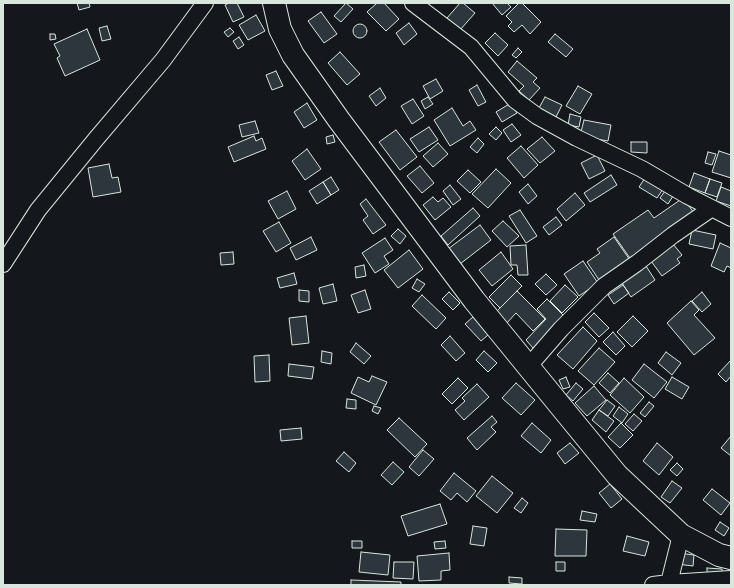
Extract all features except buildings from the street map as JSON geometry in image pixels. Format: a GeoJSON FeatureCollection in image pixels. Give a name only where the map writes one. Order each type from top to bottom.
{"type":"FeatureCollection","features":[{"type":"Feature","properties":{"kind":"street"},"geometry":{"type":"LineString","coordinates":[[3,264],[38,210],[163,60],[205,3]]}},
{"type":"Feature","properties":{"kind":"street"},"geometry":{"type":"LineString","coordinates":[[274,3],[280,29],[293,55],[339,120],[474,300],[528,367],[617,475],[681,535],[719,555],[731,558]]}},
{"type":"Feature","properties":{"kind":"street"},"geometry":{"type":"LineString","coordinates":[[413,3],[471,47],[515,100],[537,116],[577,138],[642,169],[731,218]]}},
{"type":"Feature","properties":{"kind":"street"},"geometry":{"type":"LineString","coordinates":[[528,367],[562,329],[604,286],[712,208]]}},
{"type":"Feature","properties":{"kind":"street"},"geometry":{"type":"LineString","coordinates":[[669,584],[681,535]]}},
{"type":"Feature","properties":{"kind":"street"},"geometry":{"type":"LineString","coordinates":[[652,585],[731,579]]}}]}
